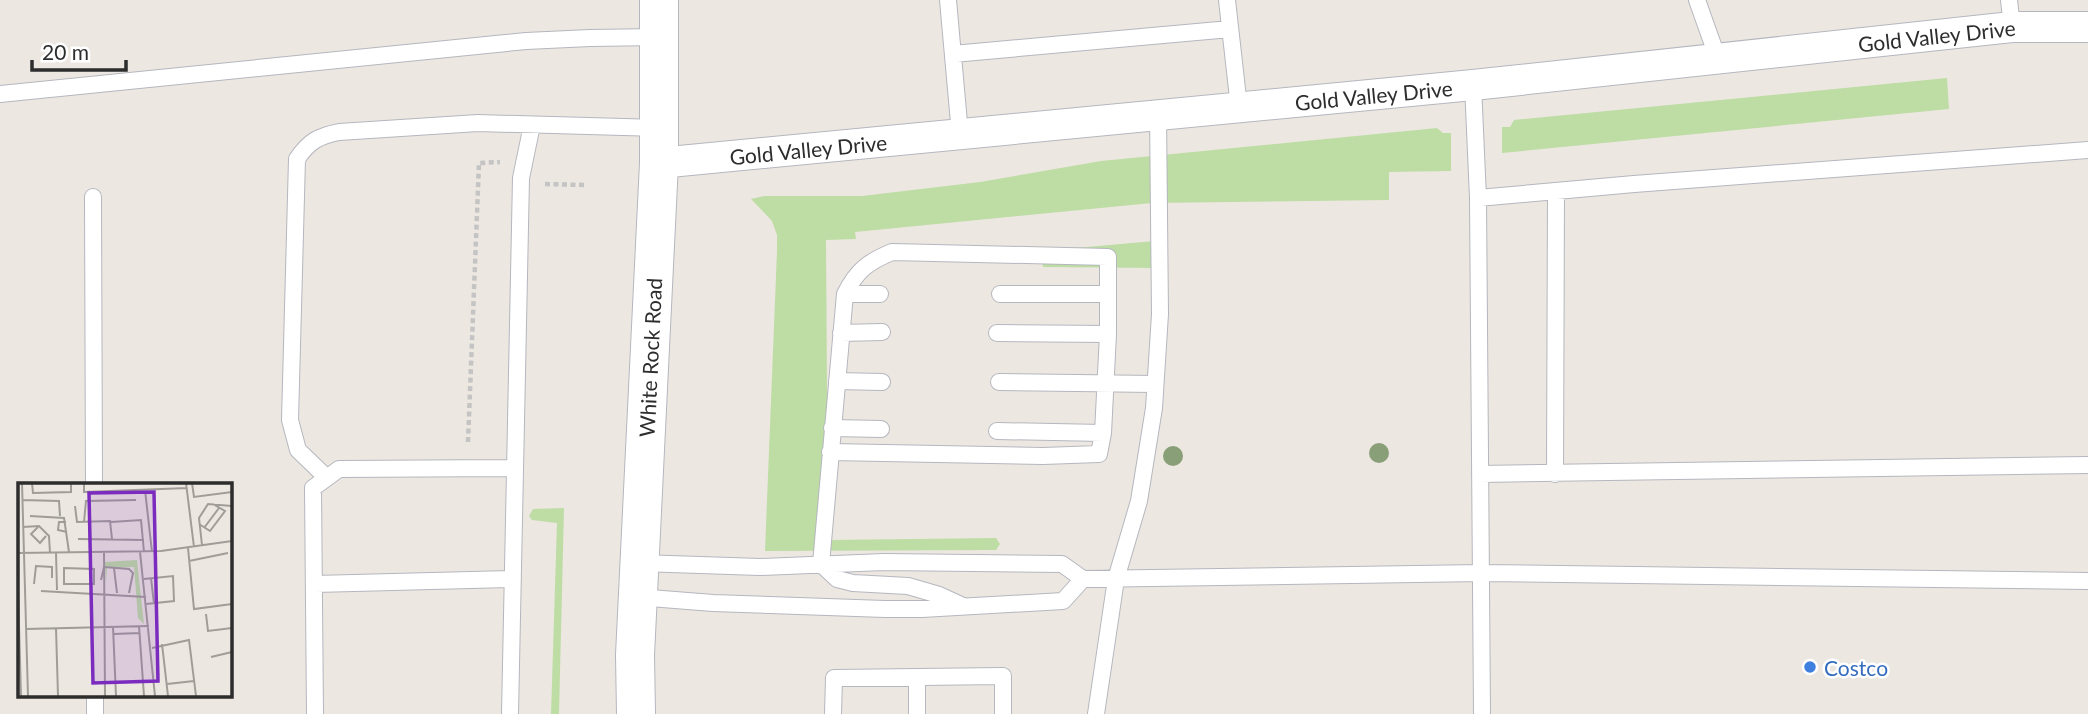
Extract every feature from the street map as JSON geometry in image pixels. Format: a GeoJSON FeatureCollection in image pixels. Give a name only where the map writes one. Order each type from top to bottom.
{"type":"FeatureCollection","features":[{"type":"Feature","properties":{"kind":"main road","name":"White Rock Road"},"geometry":{"type":"LineString","coordinates":[[636,714],[638,580],[659,145],[659,19]]}},
{"type":"Feature","properties":{"kind":"street","name":"Gold Valley Drive"},"geometry":{"type":"LineString","coordinates":[[659,145],[960,134],[1473,85],[1718,60],[2010,14],[2088,27]]}},
{"type":"Feature","properties":{"kind":"lane"},"geometry":{"type":"LineString","coordinates":[[948,0],[960,134]]}},
{"type":"Feature","properties":{"kind":"lane"},"geometry":{"type":"LineString","coordinates":[[1227,0],[1239,107]]}},
{"type":"Feature","properties":{"kind":"lane"},"geometry":{"type":"LineString","coordinates":[[1697,0],[1718,60]]}},
{"type":"Feature","properties":{"kind":"lane"},"geometry":{"type":"LineString","coordinates":[[0,94],[526,41],[590,38],[659,19]]}},
{"type":"Feature","properties":{"kind":"lane"},"geometry":{"type":"LineString","coordinates":[[953,54],[1230,29]]}},
{"type":"Feature","properties":{"kind":"lane"},"geometry":{"type":"LineString","coordinates":[[1473,85],[1478,198],[1482,714]]}},
{"type":"Feature","properties":{"kind":"lane"},"geometry":{"type":"LineString","coordinates":[[1096,714],[1116,579],[1139,501],[1154,408],[1160,314],[1158,114]]}},
{"type":"Feature","properties":{"kind":"lane"},"geometry":{"type":"LineString","coordinates":[[326,477],[299,450],[290,420],[297,159],[306,146],[318,136],[339,132],[478,123],[532,125],[659,145]]}},
{"type":"Feature","properties":{"kind":"lane"},"geometry":{"type":"LineString","coordinates":[[510,714],[522,172],[532,125]]}},
{"type":"Feature","properties":{"kind":"lane"},"geometry":{"type":"LineString","coordinates":[[1478,198],[2088,150]]}},
{"type":"Feature","properties":{"kind":"lane"},"geometry":{"type":"LineString","coordinates":[[1555,474],[1556,191]]}},
{"type":"Feature","properties":{"kind":"lane"},"geometry":{"type":"LineString","coordinates":[[93,197],[94,483]]}},
{"type":"Feature","properties":{"kind":"lane"},"geometry":{"type":"LineString","coordinates":[[821,564],[830,452],[832,428],[845,294],[855,275],[874,260],[892,252],[1108,257],[1108,334],[1103,433],[1099,454],[1043,456],[830,452]]}},
{"type":"Feature","properties":{"kind":"lane"},"geometry":{"type":"LineString","coordinates":[[845,294],[880,294]]}},
{"type":"Feature","properties":{"kind":"lane"},"geometry":{"type":"LineString","coordinates":[[1000,294],[1108,294]]}},
{"type":"Feature","properties":{"kind":"lane"},"geometry":{"type":"LineString","coordinates":[[841,332],[882,332]]}},
{"type":"Feature","properties":{"kind":"lane"},"geometry":{"type":"LineString","coordinates":[[997,333],[1108,334]]}},
{"type":"Feature","properties":{"kind":"lane"},"geometry":{"type":"LineString","coordinates":[[837,381],[882,382]]}},
{"type":"Feature","properties":{"kind":"lane"},"geometry":{"type":"LineString","coordinates":[[999,382],[1155,384]]}},
{"type":"Feature","properties":{"kind":"lane"},"geometry":{"type":"LineString","coordinates":[[832,428],[881,429]]}},
{"type":"Feature","properties":{"kind":"lane"},"geometry":{"type":"LineString","coordinates":[[997,431],[1103,433]]}},
{"type":"Feature","properties":{"kind":"lane"},"geometry":{"type":"LineString","coordinates":[[1480,474],[2088,465]]}},
{"type":"Feature","properties":{"kind":"lane"},"geometry":{"type":"LineString","coordinates":[[315,714],[313,488],[339,469],[515,468]]}},
{"type":"Feature","properties":{"kind":"lane"},"geometry":{"type":"LineString","coordinates":[[638,580],[760,567],[884,562],[1062,564],[1083,579],[1481,573],[2088,581]]}},
{"type":"Feature","properties":{"kind":"lane"},"geometry":{"type":"LineString","coordinates":[[821,564],[837,579],[853,583],[908,586],[939,595],[963,606]]}},
{"type":"Feature","properties":{"kind":"lane"},"geometry":{"type":"LineString","coordinates":[[315,584],[513,579]]}},
{"type":"Feature","properties":{"kind":"lane"},"geometry":{"type":"LineString","coordinates":[[638,580],[713,603],[922,609],[1063,601],[1083,579]]}},
{"type":"Feature","properties":{"kind":"lane"},"geometry":{"type":"LineString","coordinates":[[833,714],[834,678],[1003,676],[1003,714]]}},
{"type":"Feature","properties":{"kind":"lane"},"geometry":{"type":"LineString","coordinates":[[917,714],[918,678]]}},
{"type":"Feature","properties":{"kind":"lane"},"geometry":{"type":"LineString","coordinates":[[95,696],[95,714]]}},
{"type":"Feature","properties":{"kind":"path"},"geometry":{"type":"LineString","coordinates":[[468,442],[479,163],[504,161],[545,184],[584,185]]}},
{"type":"Feature","properties":{"kind":"green space"},"geometry":{"type":"Polygon","coordinates":[[[1947,78],[1949,109],[1502,153],[1502,127],[1510,127],[1514,120],[1947,78]]]}},
{"type":"Feature","properties":{"kind":"green space"},"geometry":{"type":"Polygon","coordinates":[[[1437,128],[1443,133],[1451,133],[1451,171],[1389,172],[1389,200],[1152,203],[855,232],[856,239],[826,240],[828,540],[996,538],[1000,544],[996,550],[765,551],[777,235],[772,221],[751,199],[764,196],[862,196],[980,182],[1101,161],[1437,128]]]}},
{"type":"Feature","properties":{"kind":"green space"},"geometry":{"type":"Polygon","coordinates":[[[1155,241],[1158,268],[1043,267],[1041,251],[1155,241]]]}},
{"type":"Feature","properties":{"kind":"green space"},"geometry":{"type":"Polygon","coordinates":[[[564,508],[559,714],[551,714],[557,523],[532,520],[529,516],[533,509],[564,508]]]}},
{"type":"Feature","properties":{"kind":"place","name":"Costco"},"geometry":{"type":"Point","coordinates":[1810,667]}}]}
